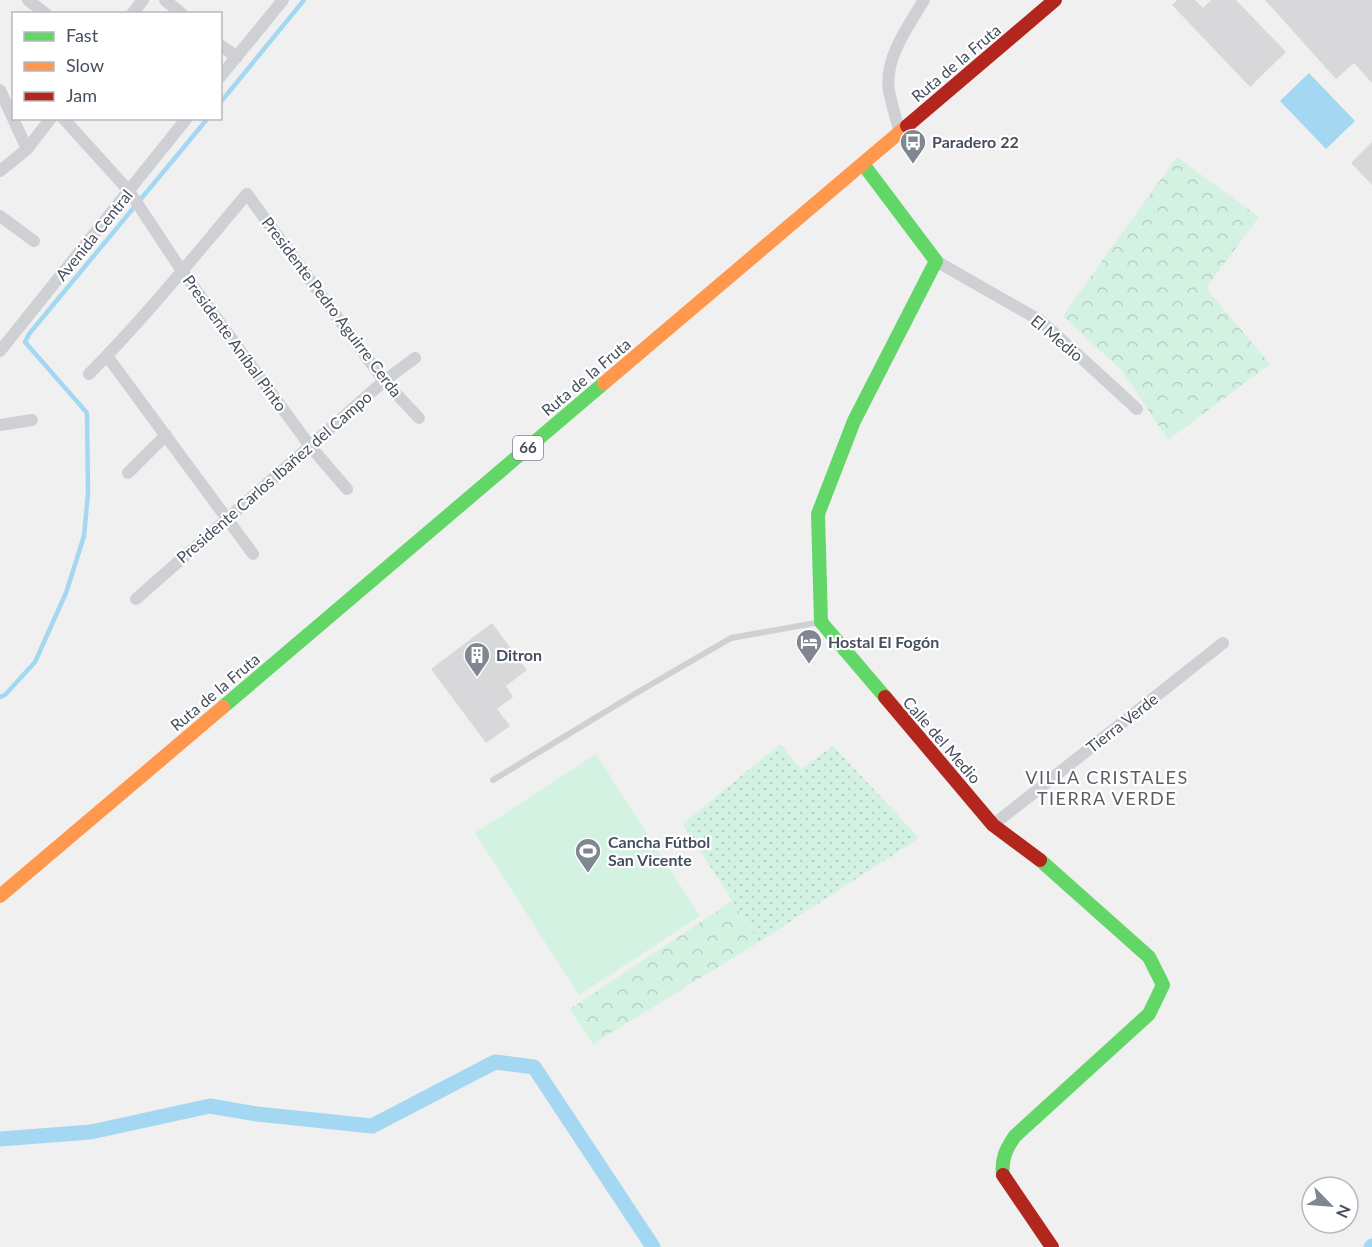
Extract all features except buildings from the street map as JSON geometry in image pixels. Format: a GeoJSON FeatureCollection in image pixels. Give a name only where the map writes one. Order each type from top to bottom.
{"type":"FeatureCollection","features":[{"type":"Feature","properties":{"kind":"main road","name":"Ruta de la Fruta"},"geometry":{"type":"LineString","coordinates":[[0,896],[1055,0]]}},
{"type":"Feature","properties":{"kind":"main road"},"geometry":{"type":"LineString","coordinates":[[821,622],[818,514],[854,421],[936,261],[863,164]]}},
{"type":"Feature","properties":{"kind":"main road","name":"Calle del Medio"},"geometry":{"type":"LineString","coordinates":[[821,622],[993,825],[1039,859],[1149,957],[1163,985],[1149,1014],[1015,1136],[1006,1148],[1001,1162],[1004,1176],[1052,1247]]}},
{"type":"Feature","properties":{"kind":"street"},"geometry":{"type":"LineString","coordinates":[[28,0],[43,12]]}},
{"type":"Feature","properties":{"kind":"street"},"geometry":{"type":"LineString","coordinates":[[134,12],[143,0]]}},
{"type":"Feature","properties":{"kind":"street"},"geometry":{"type":"LineString","coordinates":[[165,0],[180,12]]}},
{"type":"Feature","properties":{"kind":"street"},"geometry":{"type":"LineString","coordinates":[[222,75],[283,0]]}},
{"type":"Feature","properties":{"kind":"street"},"geometry":{"type":"LineString","coordinates":[[900,133],[889,90],[891,66],[897,46],[924,0]]}},
{"type":"Feature","properties":{"kind":"street"},"geometry":{"type":"LineString","coordinates":[[222,46],[237,57]]}},
{"type":"Feature","properties":{"kind":"street"},"geometry":{"type":"LineString","coordinates":[[0,90],[12,116]]}},
{"type":"Feature","properties":{"kind":"street"},"geometry":{"type":"LineString","coordinates":[[14,120],[27,149]]}},
{"type":"Feature","properties":{"kind":"street"},"geometry":{"type":"LineString","coordinates":[[0,171],[27,149],[49,120]]}},
{"type":"Feature","properties":{"kind":"street","name":"Presidente Aníbal Pinto"},"geometry":{"type":"LineString","coordinates":[[65,120],[134,200],[182,271],[310,446],[347,489]]}},
{"type":"Feature","properties":{"kind":"street","name":"Avenida Central"},"geometry":{"type":"LineString","coordinates":[[0,351],[134,200],[182,120]]}},
{"type":"Feature","properties":{"kind":"street","name":"Presidente Pedro Aguirre Cerda"},"geometry":{"type":"LineString","coordinates":[[182,271],[247,194],[384,381],[419,418]]}},
{"type":"Feature","properties":{"kind":"street"},"geometry":{"type":"LineString","coordinates":[[0,216],[34,241]]}},
{"type":"Feature","properties":{"kind":"street","name":"El Medio"},"geometry":{"type":"LineString","coordinates":[[936,261],[1041,321],[1137,410]]}},
{"type":"Feature","properties":{"kind":"street"},"geometry":{"type":"LineString","coordinates":[[89,374],[182,271]]}},
{"type":"Feature","properties":{"kind":"street"},"geometry":{"type":"LineString","coordinates":[[107,356],[253,554]]}},
{"type":"Feature","properties":{"kind":"street","name":"Presidente Carlos Ibañez del Campo"},"geometry":{"type":"LineString","coordinates":[[136,599],[384,381],[415,358]]}},
{"type":"Feature","properties":{"kind":"street"},"geometry":{"type":"LineString","coordinates":[[0,425],[32,420]]}},
{"type":"Feature","properties":{"kind":"street"},"geometry":{"type":"LineString","coordinates":[[128,473],[166,435]]}},
{"type":"Feature","properties":{"kind":"street","name":"Tierra Verde"},"geometry":{"type":"LineString","coordinates":[[993,825],[1223,643]]}},
{"type":"Feature","properties":{"kind":"lane"},"geometry":{"type":"LineString","coordinates":[[493,780],[731,638],[821,622]]}},
{"type":"Feature","properties":{"kind":"green space"},"geometry":{"type":"Polygon","coordinates":[[[1177,157],[1259,217],[1206,288],[1270,364],[1168,440],[1123,372],[1063,316],[1177,157]]]}},
{"type":"Feature","properties":{"kind":"green space"},"geometry":{"type":"Polygon","coordinates":[[[780,744],[801,769],[833,746],[919,838],[759,942],[683,824],[780,744]]]}},
{"type":"Feature","properties":{"kind":"green space","name":"Cancha Fútbol San Vicente"},"geometry":{"type":"Polygon","coordinates":[[[596,754],[700,916],[579,995],[475,833],[596,754]]]}},
{"type":"Feature","properties":{"kind":"green space"},"geometry":{"type":"Polygon","coordinates":[[[732,901],[759,942],[593,1044],[570,1009],[732,901]]]}},
{"type":"Feature","properties":{"kind":"water"},"geometry":{"type":"Polygon","coordinates":[[[1309,73],[1355,121],[1326,149],[1280,101],[1309,73]]]}},
{"type":"Feature","properties":{"kind":"waterway"},"geometry":{"type":"LineString","coordinates":[[222,101],[304,0]]}},
{"type":"Feature","properties":{"kind":"waterway"},"geometry":{"type":"LineString","coordinates":[[0,697],[5,695],[35,662],[66,593],[84,536],[88,493],[87,413],[25,342],[29,334],[206,120]]}},
{"type":"Feature","properties":{"kind":"waterway"},"geometry":{"type":"LineString","coordinates":[[0,1139],[91,1132],[210,1106],[257,1114],[372,1126],[495,1062],[534,1067],[653,1247]]}},
{"type":"Feature","properties":{"kind":"traffic: fast"},"geometry":{"type":"LineString","coordinates":[[863,164],[936,261],[854,421],[818,514],[821,622],[885,697]]}},
{"type":"Feature","properties":{"kind":"traffic: fast"},"geometry":{"type":"LineString","coordinates":[[223,707],[604,383]]}},
{"type":"Feature","properties":{"kind":"traffic: fast"},"geometry":{"type":"LineString","coordinates":[[1003,1175],[1005,1154],[1015,1136],[1149,1014],[1163,985],[1149,957],[1040,860]]}},
{"type":"Feature","properties":{"kind":"traffic: slow"},"geometry":{"type":"LineString","coordinates":[[604,383],[907,126]]}},
{"type":"Feature","properties":{"kind":"traffic: slow"},"geometry":{"type":"LineString","coordinates":[[0,896],[223,707]]}},
{"type":"Feature","properties":{"kind":"traffic: jam"},"geometry":{"type":"LineString","coordinates":[[907,126],[1055,0]]}},
{"type":"Feature","properties":{"kind":"traffic: jam"},"geometry":{"type":"LineString","coordinates":[[885,697],[993,825],[1040,860]]}},
{"type":"Feature","properties":{"kind":"traffic: jam"},"geometry":{"type":"LineString","coordinates":[[1003,1175],[1052,1247]]}},
{"type":"Feature","properties":{"kind":"place","name":"Paradero 22"},"geometry":{"type":"Point","coordinates":[913,165]}},
{"type":"Feature","properties":{"kind":"place","name":"Hostal El Fogón"},"geometry":{"type":"Point","coordinates":[809,665]}},
{"type":"Feature","properties":{"kind":"place","name":"Ditron"},"geometry":{"type":"Point","coordinates":[477,678]}},
{"type":"Feature","properties":{"kind":"place","name":"Cancha Fútbol San Vicente"},"geometry":{"type":"Point","coordinates":[588,874]}},
{"type":"Feature","properties":{"kind":"district","name":"VILLA CRISTALES TIERRA VERDE"},"geometry":{"type":"Point","coordinates":[1107,788]}}]}
